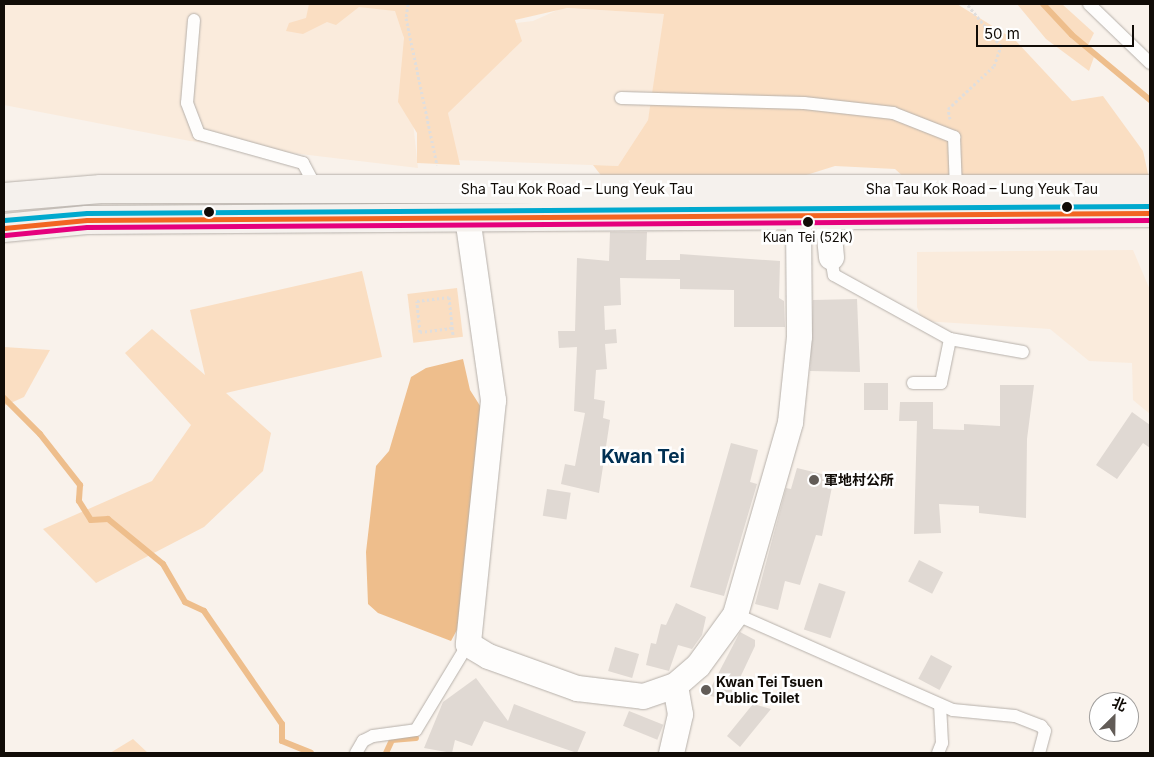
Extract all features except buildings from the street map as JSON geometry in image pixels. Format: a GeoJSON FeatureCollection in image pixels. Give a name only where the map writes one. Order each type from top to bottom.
{"type":"FeatureCollection","features":[{"type":"Feature","properties":{"kind":"main road","name":"Sha Tau Kok Road – Lung Yeuk Tau"},"geometry":{"type":"LineString","coordinates":[[12,192],[102,189],[956,188],[1150,205]]}},
{"type":"Feature","properties":{"kind":"main road","name":"Sha Tau Kok Road – Lung Yeuk Tau"},"geometry":{"type":"LineString","coordinates":[[4,228],[87,220],[827,216],[1150,205]]}},
{"type":"Feature","properties":{"kind":"street"},"geometry":{"type":"LineString","coordinates":[[467,217],[494,400],[468,644],[488,656],[577,688],[643,696],[675,685],[698,665],[735,614],[790,422],[799,336],[798,216]]}},
{"type":"Feature","properties":{"kind":"street"},"geometry":{"type":"LineString","coordinates":[[827,216],[832,258]]}},
{"type":"Feature","properties":{"kind":"street"},"geometry":{"type":"LineString","coordinates":[[671,753],[680,714],[675,685]]}},
{"type":"Feature","properties":{"kind":"lane"},"geometry":{"type":"LineString","coordinates":[[1089,4],[1150,63]]}},
{"type":"Feature","properties":{"kind":"lane"},"geometry":{"type":"LineString","coordinates":[[194,20],[187,103],[199,134],[303,163],[317,189]]}},
{"type":"Feature","properties":{"kind":"lane"},"geometry":{"type":"LineString","coordinates":[[620,98],[834,106],[893,113],[954,136],[956,188]]}},
{"type":"Feature","properties":{"kind":"lane"},"geometry":{"type":"LineString","coordinates":[[832,258],[834,275],[950,339],[1023,352]]}},
{"type":"Feature","properties":{"kind":"lane"},"geometry":{"type":"LineString","coordinates":[[913,383],[941,383],[950,339]]}},
{"type":"Feature","properties":{"kind":"lane"},"geometry":{"type":"LineString","coordinates":[[735,614],[940,705],[1015,716],[1041,726],[1046,731],[1039,753]]}},
{"type":"Feature","properties":{"kind":"lane"},"geometry":{"type":"LineString","coordinates":[[356,753],[363,741],[373,736],[416,730],[468,644]]}},
{"type":"Feature","properties":{"kind":"lane"},"geometry":{"type":"LineString","coordinates":[[938,753],[942,743],[940,705]]}},
{"type":"Feature","properties":{"kind":"path"},"geometry":{"type":"LineString","coordinates":[[408,4],[406,18],[438,171]]}},
{"type":"Feature","properties":{"kind":"path"},"geometry":{"type":"LineString","coordinates":[[954,136],[948,109],[994,66],[1001,46],[967,4]]}},
{"type":"Feature","properties":{"kind":"path"},"geometry":{"type":"LineString","coordinates":[[452,328],[420,332],[417,301],[449,298],[453,335]]}},
{"type":"Feature","properties":{"kind":"shaded area"},"geometry":{"type":"Polygon","coordinates":[[[4,4],[400,4],[418,168],[190,141],[4,105],[4,4]]]}},
{"type":"Feature","properties":{"kind":"shaded area"},"geometry":{"type":"Polygon","coordinates":[[[309,4],[957,4],[1015,40],[1072,101],[1103,96],[1143,151],[1150,183],[907,180],[895,169],[835,166],[800,177],[603,178],[593,165],[618,166],[648,120],[664,14],[567,8],[515,20],[522,41],[448,113],[460,165],[417,163],[417,133],[398,102],[404,38],[395,11],[359,7],[336,25],[327,22],[303,34],[286,31],[289,23],[306,18],[309,4]]]}},
{"type":"Feature","properties":{"kind":"shaded area"},"geometry":{"type":"Polygon","coordinates":[[[1017,4],[1062,4],[1094,33],[1087,47],[1094,57],[1089,71],[1046,39],[1017,4]]]}},
{"type":"Feature","properties":{"kind":"shaded area"},"geometry":{"type":"Polygon","coordinates":[[[562,8],[669,14],[648,120],[618,166],[455,160],[448,113],[508,24],[533,21],[562,8]]]}},
{"type":"Feature","properties":{"kind":"shaded area"},"geometry":{"type":"Polygon","coordinates":[[[1133,250],[1150,290],[1150,414],[1133,400],[1132,363],[1089,361],[1050,329],[923,321],[917,307],[917,252],[1133,250]]]}},
{"type":"Feature","properties":{"kind":"shaded area"},"geometry":{"type":"Polygon","coordinates":[[[362,271],[382,357],[226,393],[271,433],[263,471],[204,527],[96,583],[43,529],[152,481],[191,425],[125,353],[152,329],[205,375],[190,310],[362,271]]]}},
{"type":"Feature","properties":{"kind":"shaded area"},"geometry":{"type":"Polygon","coordinates":[[[457,288],[463,337],[413,343],[407,294],[457,288]]]}},
{"type":"Feature","properties":{"kind":"shaded area"},"geometry":{"type":"Polygon","coordinates":[[[4,347],[50,350],[24,397],[4,406],[4,347]]]}},
{"type":"Feature","properties":{"kind":"shaded area"},"geometry":{"type":"Polygon","coordinates":[[[463,359],[470,390],[484,412],[458,628],[451,641],[378,613],[368,604],[366,552],[376,466],[389,451],[411,377],[426,368],[463,359]]]}},
{"type":"Feature","properties":{"kind":"shaded area"},"geometry":{"type":"Polygon","coordinates":[[[133,739],[148,753],[110,753],[133,739]]]}},
{"type":"Feature","properties":{"kind":"waterway"},"geometry":{"type":"LineString","coordinates":[[1043,4],[1072,35],[1150,100]]}},
{"type":"Feature","properties":{"kind":"waterway"},"geometry":{"type":"LineString","coordinates":[[4,398],[40,434],[80,485],[79,501],[91,520],[108,519],[163,564],[185,602],[204,611],[282,724],[282,741],[311,753]]}},
{"type":"Feature","properties":{"kind":"waterway"},"geometry":{"type":"LineString","coordinates":[[386,753],[392,740],[416,738]]}},
{"type":"Feature","properties":{"kind":"transit line"},"geometry":{"type":"LineString","coordinates":[[4,220],[87,213],[1150,206]]}},
{"type":"Feature","properties":{"kind":"transit line"},"geometry":{"type":"LineString","coordinates":[[4,228],[87,220],[1150,213]]}},
{"type":"Feature","properties":{"kind":"transit line"},"geometry":{"type":"LineString","coordinates":[[5,235],[87,227],[1150,220]]}},
{"type":"Feature","properties":{"kind":"place","name":"Kuan Tei (52K)"},"geometry":{"type":"Point","coordinates":[808,222]}},
{"type":"Feature","properties":{"kind":"place","name":"軍地村公所"},"geometry":{"type":"Point","coordinates":[814,480]}},
{"type":"Feature","properties":{"kind":"place","name":"Kwan Tei Tsuen Public Toilet"},"geometry":{"type":"Point","coordinates":[706,690]}},
{"type":"Feature","properties":{"kind":"district","name":"Kwan Tei"},"geometry":{"type":"Point","coordinates":[643,457]}}]}
